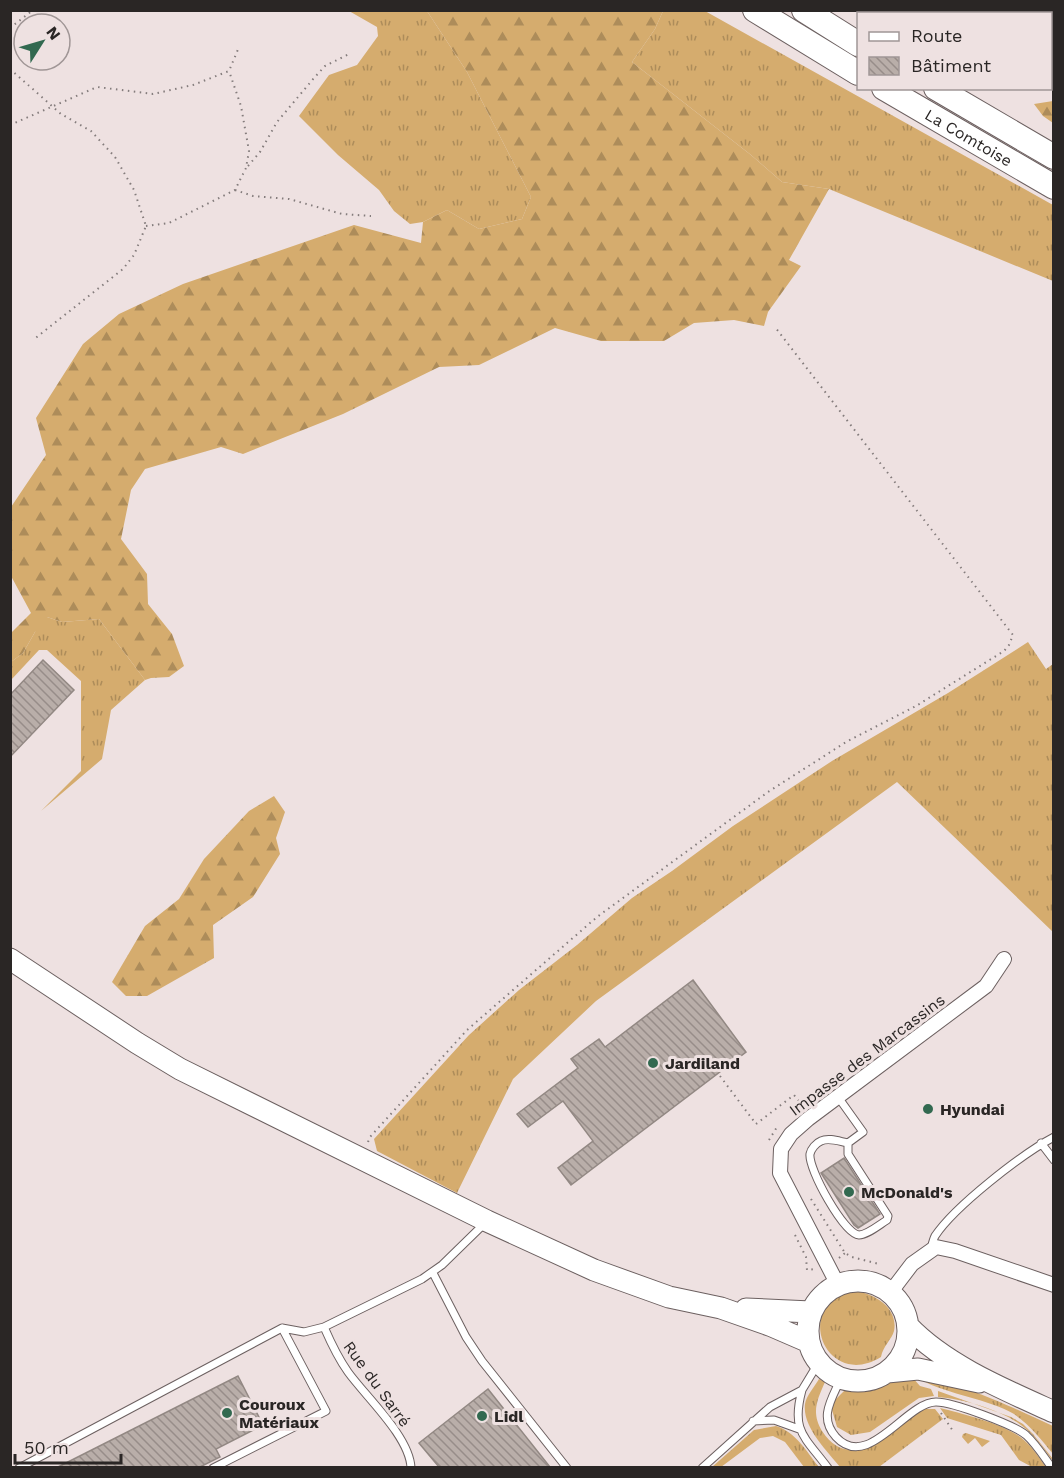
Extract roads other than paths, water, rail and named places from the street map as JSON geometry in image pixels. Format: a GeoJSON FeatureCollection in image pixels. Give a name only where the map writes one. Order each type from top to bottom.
{"type":"FeatureCollection","features":[{"type":"Feature","properties":{"kind":"highway"},"geometry":{"type":"LineString","coordinates":[[755,10],[857,72]]}},
{"type":"Feature","properties":{"kind":"highway"},"geometry":{"type":"LineString","coordinates":[[804,10],[853,39]]}},
{"type":"Feature","properties":{"kind":"highway","name":"La Comtoise"},"geometry":{"type":"LineString","coordinates":[[887,90],[1053,187]]}},
{"type":"Feature","properties":{"kind":"highway","name":"La Comtoise"},"geometry":{"type":"LineString","coordinates":[[939,90],[1053,157]]}},
{"type":"Feature","properties":{"kind":"highway"},"geometry":{"type":"LineString","coordinates":[[958,90],[1053,144]]}},
{"type":"Feature","properties":{"kind":"main road"},"geometry":{"type":"LineString","coordinates":[[10,959],[180,1069],[487,1221],[594,1270],[638,1287],[669,1297],[721,1308],[809,1342]]}},
{"type":"Feature","properties":{"kind":"main road"},"geometry":{"type":"LineString","coordinates":[[851,1281],[865,1281],[878,1285],[890,1293],[902,1308],[908,1326],[907,1339],[897,1363],[887,1372],[872,1379],[856,1381],[841,1378],[829,1372],[819,1362],[809,1342],[808,1328],[811,1312],[818,1301],[827,1291],[851,1281]]}},
{"type":"Feature","properties":{"kind":"main road"},"geometry":{"type":"LineString","coordinates":[[721,1308],[811,1312]]}},
{"type":"Feature","properties":{"kind":"main road"},"geometry":{"type":"LineString","coordinates":[[908,1326],[927,1344],[992,1384],[1053,1412]]}},
{"type":"Feature","properties":{"kind":"main road"},"geometry":{"type":"LineString","coordinates":[[887,1372],[918,1369],[992,1384]]}},
{"type":"Feature","properties":{"kind":"street","name":"Impasse des Marcassins"},"geometry":{"type":"LineString","coordinates":[[838,1285],[780,1173],[781,1149],[791,1134],[986,986],[1004,959]]}},
{"type":"Feature","properties":{"kind":"street"},"geometry":{"type":"LineString","coordinates":[[890,1293],[912,1264],[936,1247],[955,1251],[1053,1285]]}},
{"type":"Feature","properties":{"kind":"lane"},"geometry":{"type":"LineString","coordinates":[[838,1097],[863,1132],[849,1143],[848,1154],[888,1216],[887,1221],[862,1235],[855,1235],[850,1231],[830,1203],[812,1165],[810,1155],[813,1147],[822,1140],[849,1143]]}},
{"type":"Feature","properties":{"kind":"lane"},"geometry":{"type":"LineString","coordinates":[[931,1249],[935,1237],[962,1206],[1041,1143],[1053,1137]]}},
{"type":"Feature","properties":{"kind":"lane"},"geometry":{"type":"LineString","coordinates":[[1041,1143],[1053,1160]]}},
{"type":"Feature","properties":{"kind":"lane","name":"Rue du Sarré"},"geometry":{"type":"LineString","coordinates":[[411,1467],[407,1449],[348,1373],[324,1327],[433,1273],[487,1221]]}},
{"type":"Feature","properties":{"kind":"lane"},"geometry":{"type":"LineString","coordinates":[[433,1273],[466,1337],[482,1361],[567,1467]]}},
{"type":"Feature","properties":{"kind":"lane"},"geometry":{"type":"LineString","coordinates":[[19,1467],[282,1328],[304,1332],[324,1327]]}},
{"type":"Feature","properties":{"kind":"lane"},"geometry":{"type":"LineString","coordinates":[[213,1467],[326,1411],[282,1328]]}},
{"type":"Feature","properties":{"kind":"lane"},"geometry":{"type":"LineString","coordinates":[[819,1362],[802,1390],[797,1409],[799,1429],[828,1467]]}},
{"type":"Feature","properties":{"kind":"lane"},"geometry":{"type":"LineString","coordinates":[[841,1378],[827,1409],[827,1425],[838,1439],[852,1446],[871,1444],[920,1408],[935,1402],[1012,1426],[1026,1436],[1052,1467]]}},
{"type":"Feature","properties":{"kind":"lane"},"geometry":{"type":"LineString","coordinates":[[702,1467],[770,1407],[802,1390]]}},
{"type":"Feature","properties":{"kind":"lane"},"geometry":{"type":"LineString","coordinates":[[753,1421],[774,1420],[799,1429]]}},
{"type":"Feature","properties":{"kind":"place","name":"Jardiland"},"geometry":{"type":"Point","coordinates":[653,1063]}},
{"type":"Feature","properties":{"kind":"place","name":"Hyundai"},"geometry":{"type":"Point","coordinates":[928,1109]}},
{"type":"Feature","properties":{"kind":"place","name":"McDonald's"},"geometry":{"type":"Point","coordinates":[849,1192]}},
{"type":"Feature","properties":{"kind":"place","name":"Couroux Matériaux"},"geometry":{"type":"Point","coordinates":[227,1413]}},
{"type":"Feature","properties":{"kind":"place","name":"Lidl"},"geometry":{"type":"Point","coordinates":[482,1416]}}]}
